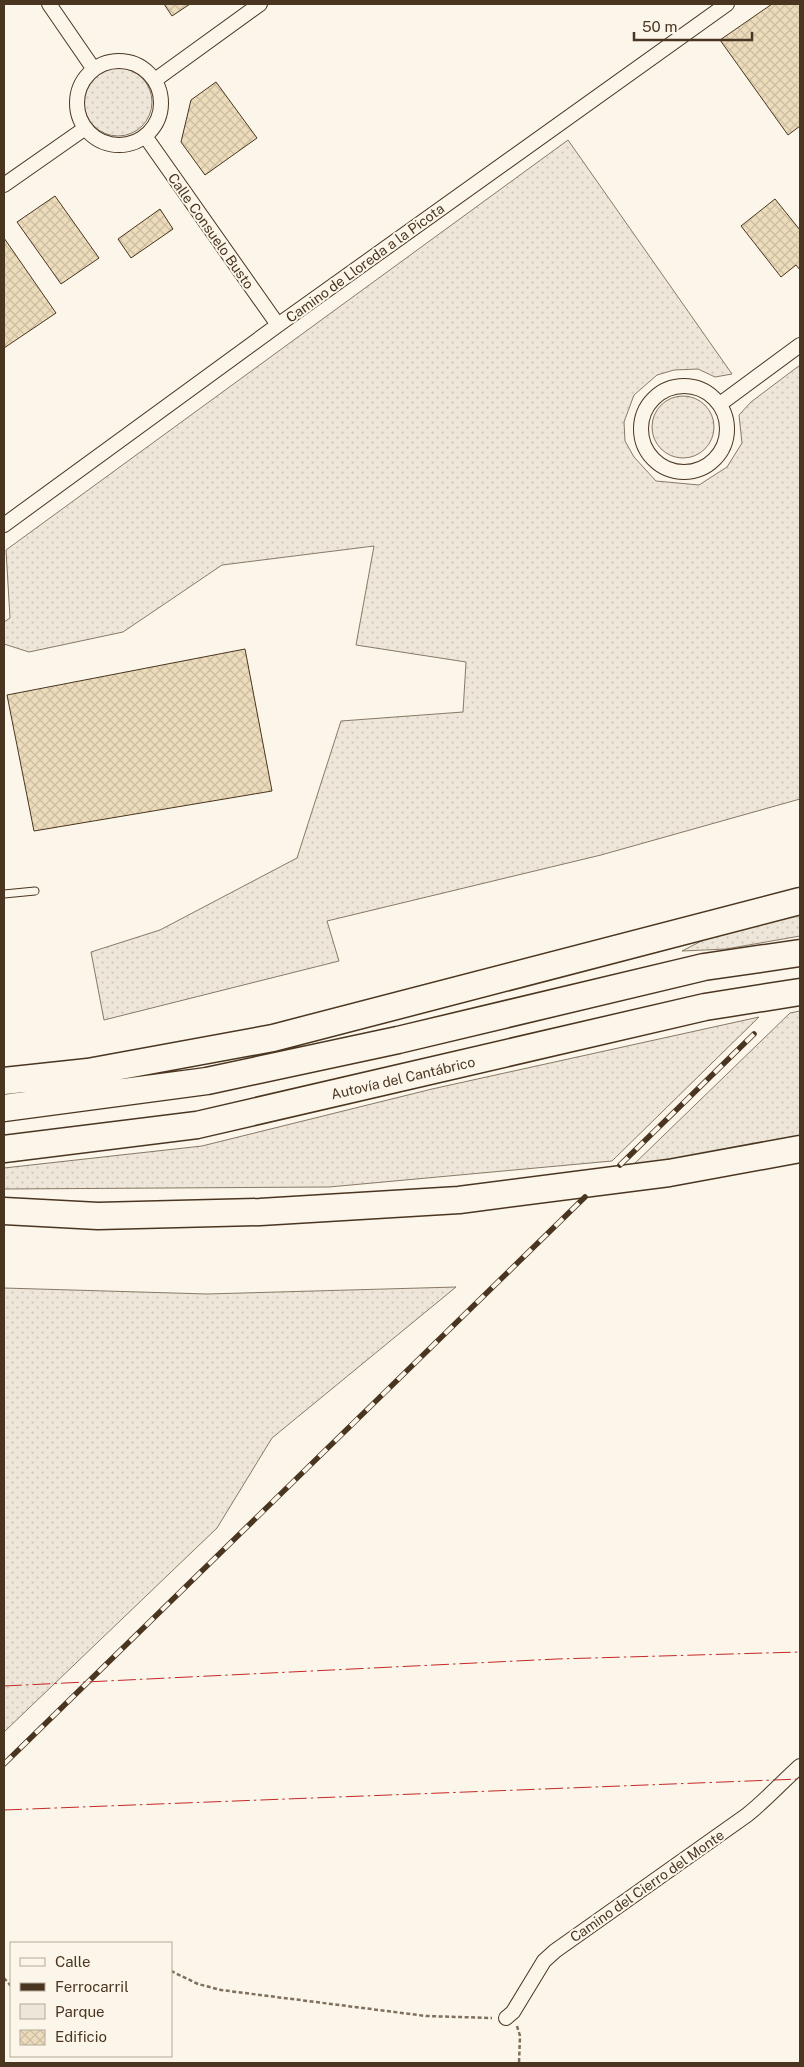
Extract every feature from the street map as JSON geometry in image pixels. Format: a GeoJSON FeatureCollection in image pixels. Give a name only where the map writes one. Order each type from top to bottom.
{"type":"FeatureCollection","features":[{"type":"Feature","properties":{"kind":"highway"},"geometry":{"type":"LineString","coordinates":[[4,1081],[88,1072],[273,1038],[800,901]]}},
{"type":"Feature","properties":{"kind":"highway"},"geometry":{"type":"LineString","coordinates":[[4,1108],[207,1081],[398,1040],[704,967],[800,953]]}},
{"type":"Feature","properties":{"kind":"highway","name":"Autovía del Cantábrico"},"geometry":{"type":"LineString","coordinates":[[4,1149],[198,1125],[705,1007],[800,992]]}},
{"type":"Feature","properties":{"kind":"highway"},"geometry":{"type":"LineString","coordinates":[[4,1211],[98,1216],[251,1212],[459,1200],[669,1173],[800,1148]]}},
{"type":"Feature","properties":{"kind":"street"},"geometry":{"type":"LineString","coordinates":[[49,4],[93,68]]}},
{"type":"Feature","properties":{"kind":"street"},"geometry":{"type":"LineString","coordinates":[[154,80],[260,4]]}},
{"type":"Feature","properties":{"kind":"street","name":"Camino de Lloreda a la Picota"},"geometry":{"type":"LineString","coordinates":[[4,525],[278,325],[727,4]]}},
{"type":"Feature","properties":{"kind":"street"},"geometry":{"type":"LineString","coordinates":[[126,61],[145,70],[154,80],[160,91],[161,104],[159,116],[154,127],[145,136],[133,143],[120,145],[106,144],[94,138],[84,128],[78,116],[77,97],[84,78],[93,68],[106,62],[126,61]]}},
{"type":"Feature","properties":{"kind":"street"},"geometry":{"type":"LineString","coordinates":[[4,185],[84,128]]}},
{"type":"Feature","properties":{"kind":"street","name":"Calle Consuelo Busto"},"geometry":{"type":"LineString","coordinates":[[145,136],[278,325]]}},
{"type":"Feature","properties":{"kind":"street"},"geometry":{"type":"LineString","coordinates":[[720,404],[800,345]]}},
{"type":"Feature","properties":{"kind":"street"},"geometry":{"type":"LineString","coordinates":[[691,387],[710,394],[720,404],[726,417],[728,432],[724,446],[716,458],[704,467],[690,472],[676,471],[662,466],[651,456],[644,444],[641,431],[643,417],[649,405],[658,395],[670,388],[691,387]]}},
{"type":"Feature","properties":{"kind":"street","name":"Camino del Cierro del Monte"},"geometry":{"type":"LineString","coordinates":[[506,2018],[513,2012],[544,1962],[555,1951],[763,1803],[800,1766]]}},
{"type":"Feature","properties":{"kind":"lane"},"geometry":{"type":"LineString","coordinates":[[4,894],[35,891]]}},
{"type":"Feature","properties":{"kind":"path"},"geometry":{"type":"LineString","coordinates":[[172,1971],[198,1984],[221,1990],[426,2016],[506,2018],[518,2028],[520,2036],[519,2063]]}},
{"type":"Feature","properties":{"kind":"green space"},"geometry":{"type":"Polygon","coordinates":[[[118,68],[131,71],[142,78],[149,89],[152,102],[149,115],[142,126],[131,133],[118,136],[105,133],[94,126],[87,115],[84,102],[87,89],[94,78],[105,71],[118,68]]]}},
{"type":"Feature","properties":{"kind":"green space"},"geometry":{"type":"Polygon","coordinates":[[[568,140],[732,374],[715,377],[698,369],[674,370],[657,375],[634,395],[624,422],[625,441],[634,457],[656,481],[699,485],[727,467],[742,443],[739,415],[751,402],[800,365],[800,799],[601,855],[327,921],[339,961],[104,1020],[91,952],[160,930],[297,858],[341,721],[463,712],[466,662],[356,645],[374,546],[222,565],[123,632],[29,652],[4,644],[4,622],[10,618],[6,550],[568,140]]]}},
{"type":"Feature","properties":{"kind":"green space"},"geometry":{"type":"Polygon","coordinates":[[[677,396],[689,396],[705,405],[712,415],[714,427],[712,439],[705,449],[689,458],[677,458],[666,453],[657,444],[652,433],[652,421],[657,410],[666,401],[677,396]]]}},
{"type":"Feature","properties":{"kind":"green space"},"geometry":{"type":"Polygon","coordinates":[[[800,911],[800,936],[726,949],[682,951],[721,931],[800,911]]]}},
{"type":"Feature","properties":{"kind":"green space"},"geometry":{"type":"Polygon","coordinates":[[[800,1011],[800,1136],[631,1167],[790,1013],[800,1011]]]}},
{"type":"Feature","properties":{"kind":"green space"},"geometry":{"type":"Polygon","coordinates":[[[759,1017],[612,1161],[329,1187],[4,1189],[4,1168],[202,1146],[432,1089],[759,1017]]]}},
{"type":"Feature","properties":{"kind":"green space"},"geometry":{"type":"Polygon","coordinates":[[[456,1287],[272,1438],[217,1528],[4,1732],[4,1288],[207,1294],[456,1287]]]}},
{"type":"Feature","properties":{"kind":"building"},"geometry":{"type":"Polygon","coordinates":[[[164,4],[190,4],[172,16],[164,4]]]}},
{"type":"Feature","properties":{"kind":"building"},"geometry":{"type":"Polygon","coordinates":[[[772,4],[800,4],[800,126],[788,135],[720,40],[772,4]]]}},
{"type":"Feature","properties":{"kind":"building"},"geometry":{"type":"Polygon","coordinates":[[[216,82],[257,138],[205,175],[181,142],[191,100],[216,82]]]}},
{"type":"Feature","properties":{"kind":"building"},"geometry":{"type":"Polygon","coordinates":[[[55,196],[99,258],[61,284],[17,222],[55,196]]]}},
{"type":"Feature","properties":{"kind":"building"},"geometry":{"type":"Polygon","coordinates":[[[775,199],[800,230],[800,270],[796,265],[781,277],[741,226],[775,199]]]}},
{"type":"Feature","properties":{"kind":"building"},"geometry":{"type":"Polygon","coordinates":[[[160,209],[173,229],[131,258],[118,239],[160,209]]]}},
{"type":"Feature","properties":{"kind":"building"},"geometry":{"type":"Polygon","coordinates":[[[4,238],[56,313],[4,348],[4,238]]]}},
{"type":"Feature","properties":{"kind":"building"},"geometry":{"type":"Polygon","coordinates":[[[245,649],[272,791],[34,831],[7,695],[245,649]]]}},
{"type":"Feature","properties":{"kind":"railway"},"geometry":{"type":"LineString","coordinates":[[620,1165],[754,1034]]}},
{"type":"Feature","properties":{"kind":"railway"},"geometry":{"type":"LineString","coordinates":[[4,1764],[585,1197]]}},
{"type":"Feature","properties":{"kind":"power"},"geometry":{"type":"LineString","coordinates":[[4,1686],[557,1659],[800,1652]]}},
{"type":"Feature","properties":{"kind":"power"},"geometry":{"type":"LineString","coordinates":[[4,1810],[800,1779]]}}]}
